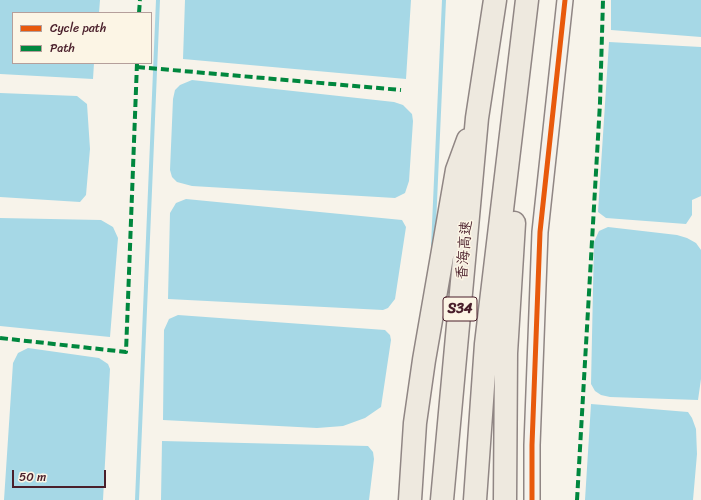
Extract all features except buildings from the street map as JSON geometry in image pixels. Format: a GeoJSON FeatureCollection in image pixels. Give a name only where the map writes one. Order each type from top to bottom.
{"type":"FeatureCollection","features":[{"type":"Feature","properties":{"kind":"highway","name":"香海高速"},"geometry":{"type":"LineString","coordinates":[[442,500],[476,118],[495,0]]}},
{"type":"Feature","properties":{"kind":"highway","name":"香海高速"},"geometry":{"type":"LineString","coordinates":[[475,500],[486,344],[527,0]]}},
{"type":"Feature","properties":{"kind":"highway"},"geometry":{"type":"LineString","coordinates":[[505,500],[506,352],[517,179],[516,87]]}},
{"type":"Feature","properties":{"kind":"highway"},"geometry":{"type":"LineString","coordinates":[[410,500],[415,423],[424,360],[455,177],[476,118]]}},
{"type":"Feature","properties":{"kind":"street"},"geometry":{"type":"LineString","coordinates":[[532,500],[532,445],[540,232],[565,0]]}},
{"type":"Feature","properties":{"kind":"water"},"geometry":{"type":"Polygon","coordinates":[[[0,0],[100,0],[99,12],[12,12],[12,64],[94,64],[93,79],[0,74],[0,0]]]}},
{"type":"Feature","properties":{"kind":"water"},"geometry":{"type":"Polygon","coordinates":[[[185,0],[411,0],[406,79],[183,59],[185,0]]]}},
{"type":"Feature","properties":{"kind":"water"},"geometry":{"type":"Polygon","coordinates":[[[611,0],[701,0],[701,37],[611,30],[611,0]]]}},
{"type":"Feature","properties":{"kind":"water"},"geometry":{"type":"Polygon","coordinates":[[[609,42],[701,47],[701,196],[692,200],[692,215],[686,224],[606,218],[598,212],[609,42]]]}},
{"type":"Feature","properties":{"kind":"water"},"geometry":{"type":"Polygon","coordinates":[[[192,80],[394,102],[403,105],[412,114],[413,121],[409,181],[405,193],[395,198],[192,186],[177,182],[172,177],[170,170],[173,99],[175,90],[180,85],[192,80]]]}},
{"type":"Feature","properties":{"kind":"water"},"geometry":{"type":"Polygon","coordinates":[[[0,93],[77,96],[87,104],[90,149],[86,195],[80,202],[0,197],[0,93]]]}},
{"type":"Feature","properties":{"kind":"water"},"geometry":{"type":"Polygon","coordinates":[[[186,199],[402,220],[406,227],[395,299],[388,308],[383,310],[168,299],[170,213],[176,203],[186,199]]]}},
{"type":"Feature","properties":{"kind":"water"},"geometry":{"type":"Polygon","coordinates":[[[0,218],[101,220],[113,227],[118,238],[110,337],[0,326],[0,218]]]}},
{"type":"Feature","properties":{"kind":"water"},"geometry":{"type":"Polygon","coordinates":[[[608,227],[677,235],[696,243],[701,250],[701,379],[698,400],[610,397],[601,395],[595,391],[591,384],[594,242],[599,231],[608,227]]]}},
{"type":"Feature","properties":{"kind":"water"},"geometry":{"type":"Polygon","coordinates":[[[178,315],[385,330],[390,335],[391,340],[381,407],[365,418],[343,426],[317,428],[163,420],[164,330],[169,319],[178,315]]]}},
{"type":"Feature","properties":{"kind":"water"},"geometry":{"type":"Polygon","coordinates":[[[28,348],[99,358],[108,364],[110,369],[103,500],[4,500],[13,363],[18,353],[28,348]]]}},
{"type":"Feature","properties":{"kind":"water"},"geometry":{"type":"Polygon","coordinates":[[[591,404],[688,412],[696,429],[697,454],[693,500],[585,500],[591,404]]]}},
{"type":"Feature","properties":{"kind":"water"},"geometry":{"type":"Polygon","coordinates":[[[162,441],[368,446],[373,452],[374,459],[369,500],[161,500],[162,441]]]}},
{"type":"Feature","properties":{"kind":"waterway"},"geometry":{"type":"LineString","coordinates":[[137,500],[158,0]]}},
{"type":"Feature","properties":{"kind":"waterway"},"geometry":{"type":"LineString","coordinates":[[433,247],[444,0]]}},
{"type":"Feature","properties":{"kind":"marked path"},"geometry":{"type":"LineString","coordinates":[[139,12],[140,0]]}},
{"type":"Feature","properties":{"kind":"marked path"},"geometry":{"type":"LineString","coordinates":[[577,500],[600,103],[603,0]]}},
{"type":"Feature","properties":{"kind":"marked path"},"geometry":{"type":"LineString","coordinates":[[0,338],[126,352],[137,64]]}},
{"type":"Feature","properties":{"kind":"marked path"},"geometry":{"type":"LineString","coordinates":[[137,67],[401,90]]}},
{"type":"Feature","properties":{"kind":"cycle path"},"geometry":{"type":"LineString","coordinates":[[532,500],[532,445],[540,232],[565,0]]}}]}
